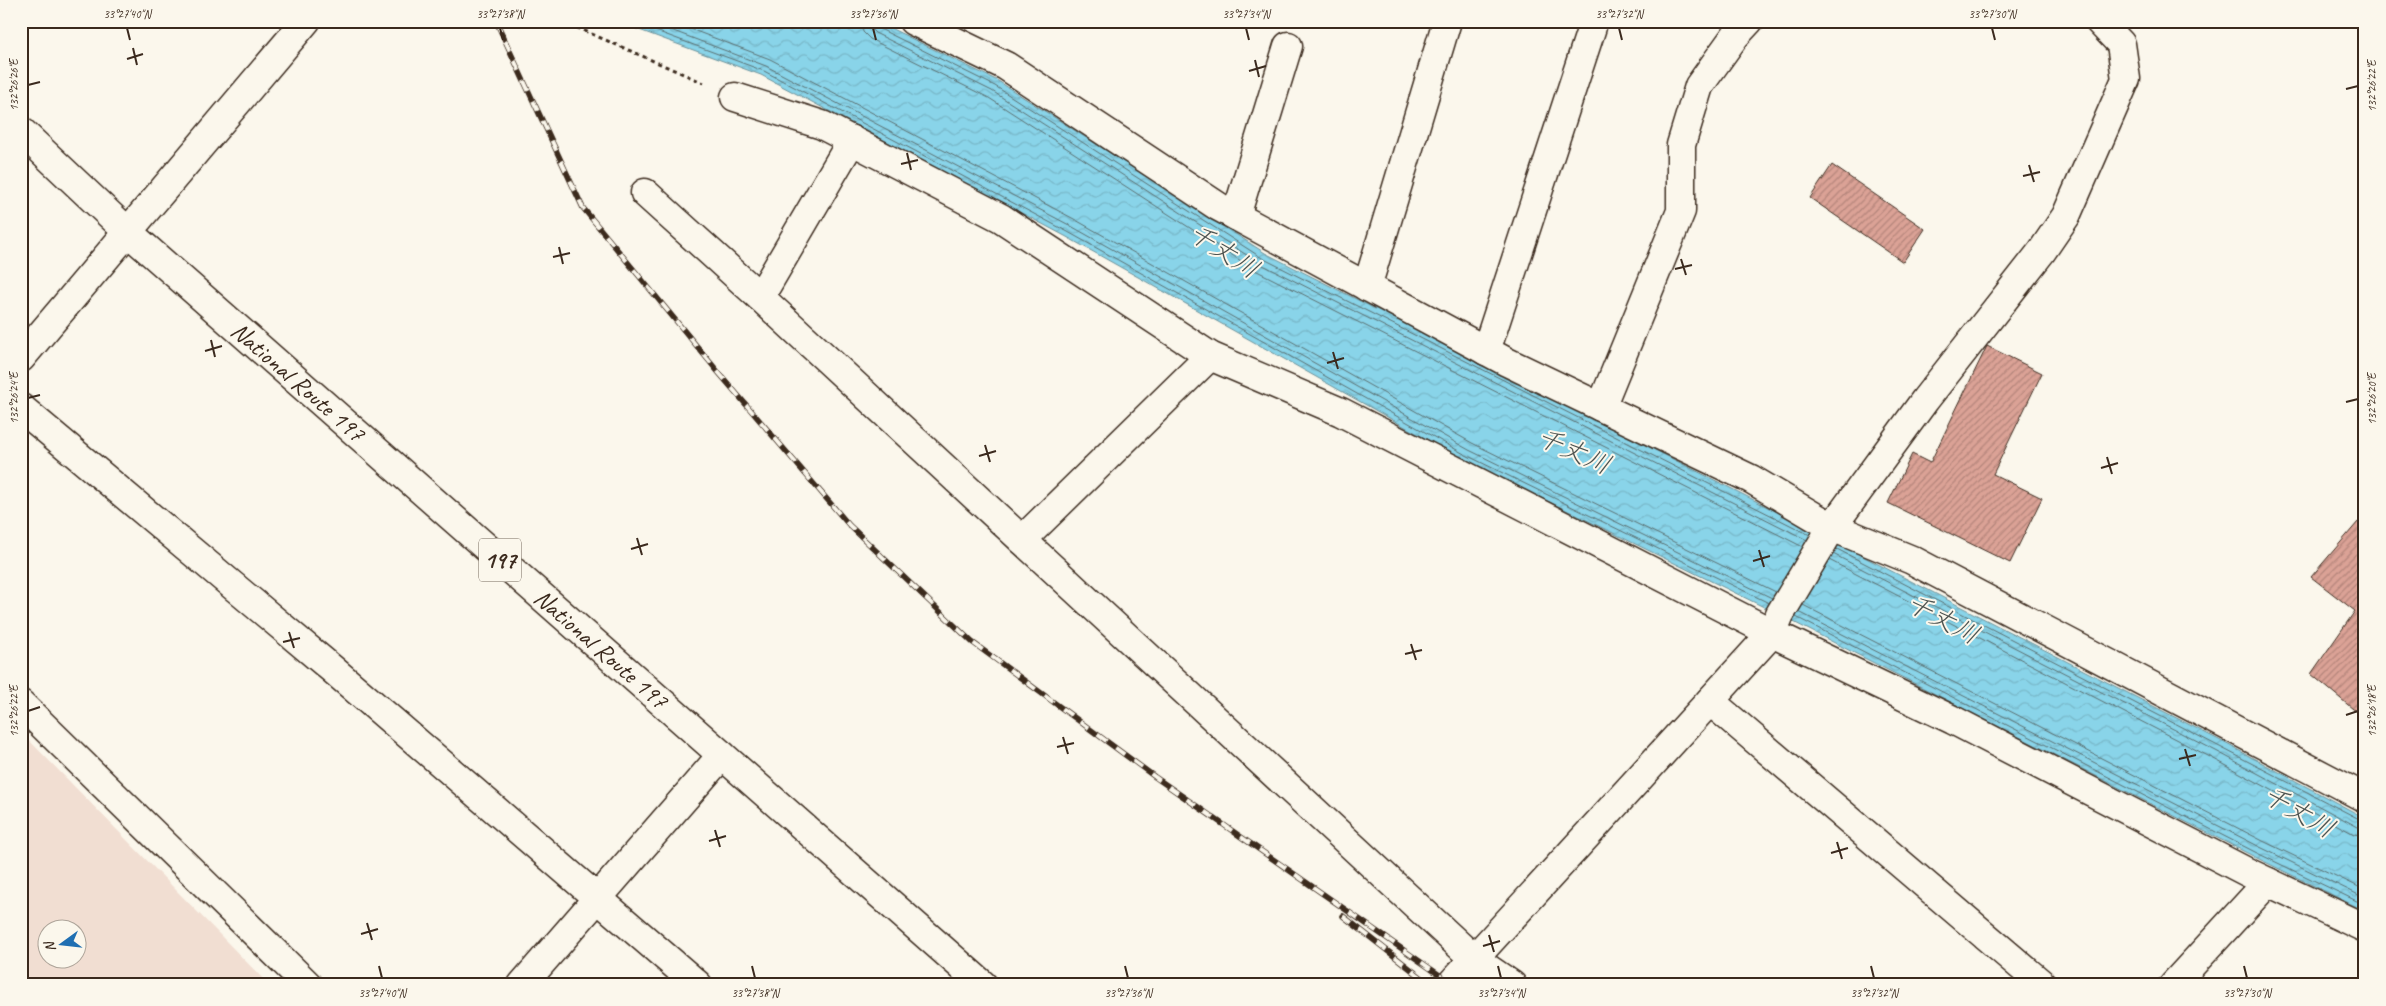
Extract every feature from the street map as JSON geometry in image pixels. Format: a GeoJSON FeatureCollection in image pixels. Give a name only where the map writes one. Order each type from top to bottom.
{"type":"FeatureCollection","features":[{"type":"Feature","properties":{"kind":"main road"},"geometry":{"type":"LineString","coordinates":[[21,358],[306,21]]}},
{"type":"Feature","properties":{"kind":"main road"},"geometry":{"type":"LineString","coordinates":[[913,21],[1006,66],[1236,216],[1486,351],[1751,479],[1832,527],[1912,560],[2365,798]]}},
{"type":"Feature","properties":{"kind":"main road"},"geometry":{"type":"LineString","coordinates":[[1367,287],[1447,21]]}},
{"type":"Feature","properties":{"kind":"main road"},"geometry":{"type":"LineString","coordinates":[[1601,407],[1681,210],[1681,145],[1699,86],[1735,36],[1749,21]]}},
{"type":"Feature","properties":{"kind":"main road"},"geometry":{"type":"LineString","coordinates":[[1450,985],[1710,701],[1776,624],[1832,527],[1925,400],[2042,251],[2066,216],[2126,79],[2121,44],[2099,21]]}},
{"type":"Feature","properties":{"kind":"main road"},"geometry":{"type":"LineString","coordinates":[[1486,351],[1592,27]]}},
{"type":"Feature","properties":{"kind":"main road"},"geometry":{"type":"LineString","coordinates":[[1236,216],[1288,46]]}},
{"type":"Feature","properties":{"kind":"main road"},"geometry":{"type":"LineString","coordinates":[[735,97],[822,125],[1001,218],[1210,356],[1341,412],[1776,624],[1953,720],[2268,882],[2365,928]]}},
{"type":"Feature","properties":{"kind":"main road","name":"National Route 197"},"geometry":{"type":"LineString","coordinates":[[21,131],[128,232],[983,985]]}},
{"type":"Feature","properties":{"kind":"main road"},"geometry":{"type":"LineString","coordinates":[[760,297],[852,140]]}},
{"type":"Feature","properties":{"kind":"main road"},"geometry":{"type":"LineString","coordinates":[[646,192],[1474,958],[1512,985]]}},
{"type":"Feature","properties":{"kind":"main road"},"geometry":{"type":"LineString","coordinates":[[1022,540],[1210,356]]}},
{"type":"Feature","properties":{"kind":"main road"},"geometry":{"type":"LineString","coordinates":[[21,408],[331,668],[698,985]]}},
{"type":"Feature","properties":{"kind":"main road"},"geometry":{"type":"LineString","coordinates":[[1710,701],[2043,985]]}},
{"type":"Feature","properties":{"kind":"main road"},"geometry":{"type":"LineString","coordinates":[[21,704],[308,985]]}},
{"type":"Feature","properties":{"kind":"main road"},"geometry":{"type":"LineString","coordinates":[[522,985],[722,755]]}},
{"type":"Feature","properties":{"kind":"main road"},"geometry":{"type":"LineString","coordinates":[[2174,985],[2268,882]]}},
{"type":"Feature","properties":{"kind":"path"},"geometry":{"type":"LineString","coordinates":[[562,21],[735,97]]}},
{"type":"Feature","properties":{"kind":"shaded area"},"geometry":{"type":"Polygon","coordinates":[[[21,732],[269,985],[21,985],[21,732]]]}},
{"type":"Feature","properties":{"kind":"water","name":"千丈川"},"geometry":{"type":"Polygon","coordinates":[[[615,21],[876,21],[998,81],[1265,253],[1746,496],[2221,741],[2365,818],[2365,911],[1768,609],[1464,460],[1065,236],[761,75],[615,21]]]}},
{"type":"Feature","properties":{"kind":"building"},"geometry":{"type":"Polygon","coordinates":[[[1832,165],[1925,229],[1903,262],[1810,198],[1832,165]]]}},
{"type":"Feature","properties":{"kind":"building"},"geometry":{"type":"Polygon","coordinates":[[[1987,346],[2042,373],[1993,474],[2042,498],[2010,563],[1888,503],[1912,454],[1930,463],[1987,346]]]}},
{"type":"Feature","properties":{"kind":"building"},"geometry":{"type":"Polygon","coordinates":[[[2358,522],[2365,527],[2365,719],[2311,674],[2355,611],[2311,577],[2358,522]]]}},
{"type":"Feature","properties":{"kind":"railway"},"geometry":{"type":"LineString","coordinates":[[496,21],[583,208],[719,373],[849,525],[972,642],[1155,777],[1454,985]]}},
{"type":"Feature","properties":{"kind":"railway"},"geometry":{"type":"LineString","coordinates":[[1343,916],[1431,985]]}}]}
